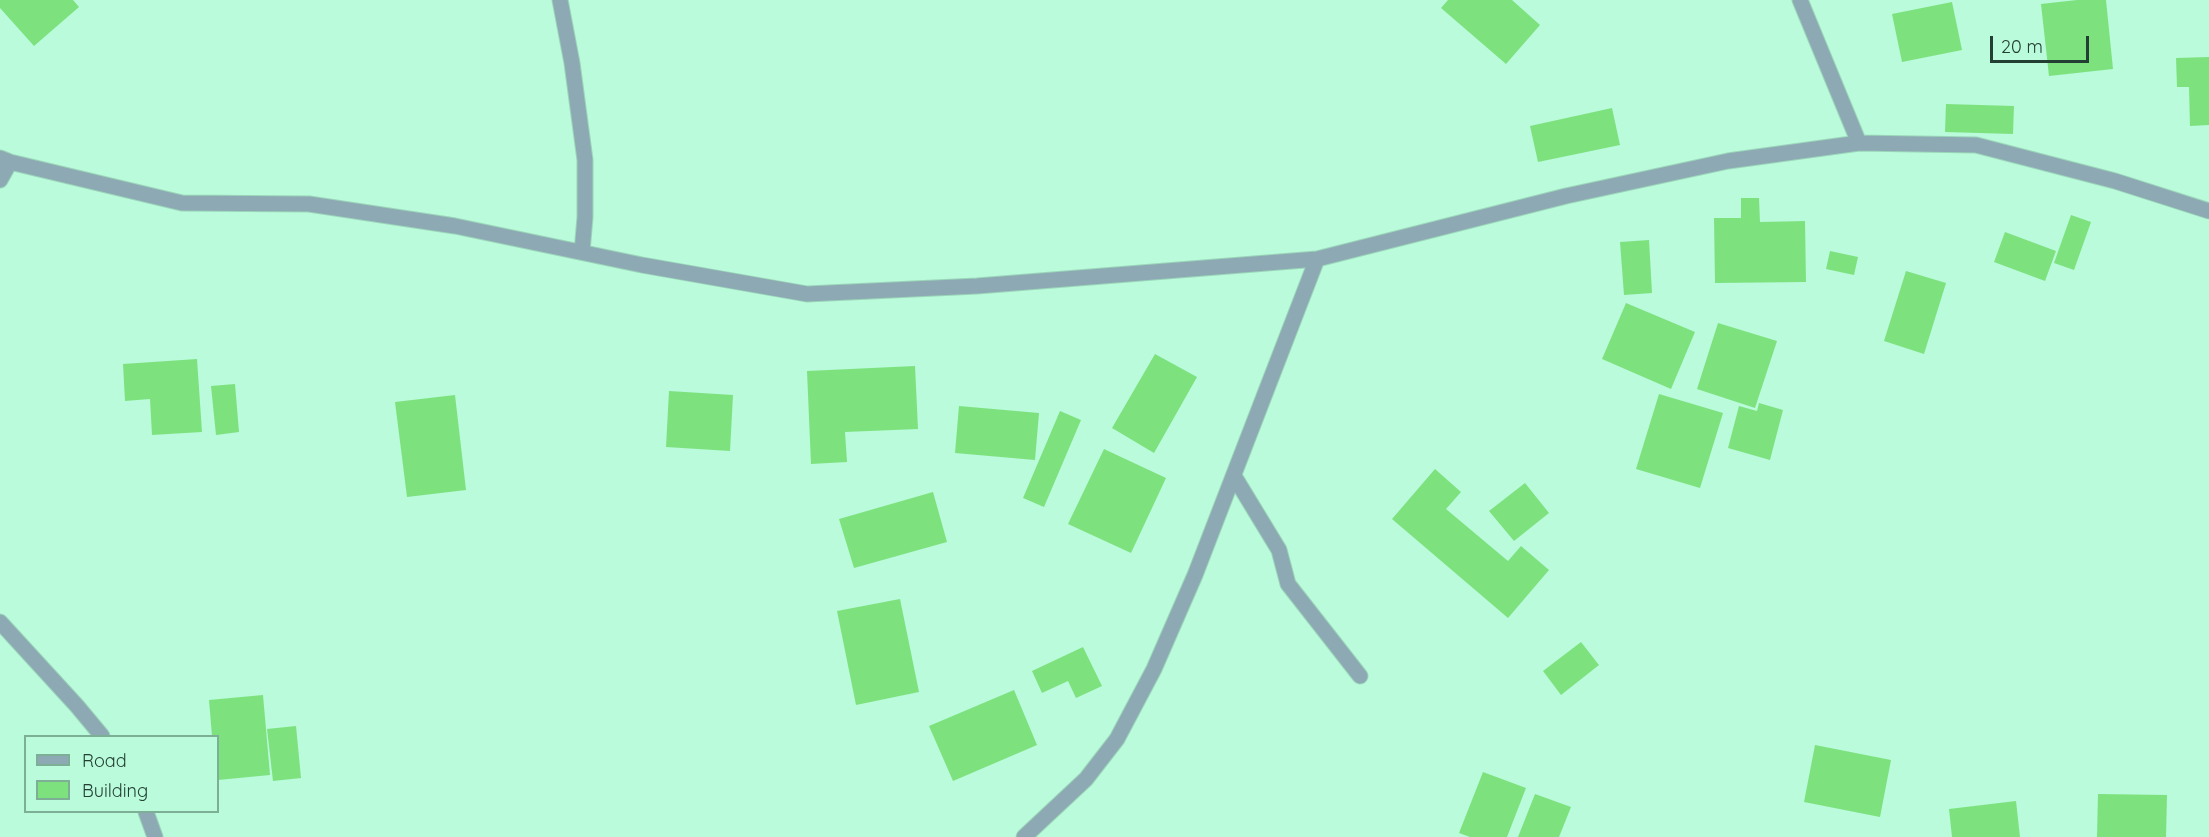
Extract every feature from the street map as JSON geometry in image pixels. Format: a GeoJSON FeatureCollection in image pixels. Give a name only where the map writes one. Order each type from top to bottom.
{"type":"FeatureCollection","features":[{"type":"Feature","properties":{"kind":"street"},"geometry":{"type":"LineString","coordinates":[[560,0],[572,63],[585,160],[585,217],[582,252]]}},
{"type":"Feature","properties":{"kind":"street"},"geometry":{"type":"LineString","coordinates":[[1800,0],[1859,143]]}},
{"type":"Feature","properties":{"kind":"street"},"geometry":{"type":"LineString","coordinates":[[0,180],[5,160],[182,203],[309,204],[455,226],[642,265],[807,294],[977,286],[1317,259],[1566,196],[1694,168],[1728,161],[1859,143],[1977,145],[2115,181],[2209,211]]}},
{"type":"Feature","properties":{"kind":"street"},"geometry":{"type":"LineString","coordinates":[[1024,837],[1086,779],[1117,739],[1168,638],[1196,575],[1317,259]]}},
{"type":"Feature","properties":{"kind":"street"},"geometry":{"type":"LineString","coordinates":[[1234,476],[1279,550],[1288,584],[1360,676]]}},
{"type":"Feature","properties":{"kind":"street"},"geometry":{"type":"LineString","coordinates":[[0,622],[101,735]]}},
{"type":"Feature","properties":{"kind":"street"},"geometry":{"type":"LineString","coordinates":[[146,813],[155,837]]}},
{"type":"Feature","properties":{"kind":"building"},"geometry":{"type":"Polygon","coordinates":[[[0,0],[73,0],[79,7],[34,46],[0,8],[0,0]]]}},
{"type":"Feature","properties":{"kind":"building"},"geometry":{"type":"Polygon","coordinates":[[[1448,0],[1512,0],[1540,25],[1506,64],[1441,8],[1448,0]]]}},
{"type":"Feature","properties":{"kind":"building"},"geometry":{"type":"Polygon","coordinates":[[[2106,0],[2113,69],[2049,76],[2041,4],[2106,0]]]}},
{"type":"Feature","properties":{"kind":"building"},"geometry":{"type":"Polygon","coordinates":[[[1952,2],[1962,50],[1902,62],[1892,14],[1952,2]]]}},
{"type":"Feature","properties":{"kind":"building"},"geometry":{"type":"Polygon","coordinates":[[[2209,57],[2209,125],[2190,126],[2189,87],[2177,87],[2176,58],[2209,57]]]}},
{"type":"Feature","properties":{"kind":"building"},"geometry":{"type":"Polygon","coordinates":[[[1946,104],[2014,106],[2013,134],[1945,132],[1946,104]]]}},
{"type":"Feature","properties":{"kind":"building"},"geometry":{"type":"Polygon","coordinates":[[[1612,108],[1620,145],[1538,162],[1530,126],[1612,108]]]}},
{"type":"Feature","properties":{"kind":"building"},"geometry":{"type":"Polygon","coordinates":[[[1741,198],[1759,198],[1760,222],[1805,221],[1806,282],[1715,283],[1714,218],[1741,218],[1741,198]]]}},
{"type":"Feature","properties":{"kind":"building"},"geometry":{"type":"Polygon","coordinates":[[[2071,215],[2091,222],[2074,270],[2054,263],[2071,215]]]}},
{"type":"Feature","properties":{"kind":"building"},"geometry":{"type":"Polygon","coordinates":[[[2005,232],[2056,251],[2045,281],[1994,262],[2005,232]]]}},
{"type":"Feature","properties":{"kind":"building"},"geometry":{"type":"Polygon","coordinates":[[[1649,240],[1652,293],[1624,295],[1620,242],[1649,240]]]}},
{"type":"Feature","properties":{"kind":"building"},"geometry":{"type":"Polygon","coordinates":[[[1830,251],[1858,257],[1854,275],[1826,269],[1830,251]]]}},
{"type":"Feature","properties":{"kind":"building"},"geometry":{"type":"Polygon","coordinates":[[[1906,271],[1946,283],[1924,354],[1884,341],[1906,271]]]}},
{"type":"Feature","properties":{"kind":"building"},"geometry":{"type":"Polygon","coordinates":[[[1626,303],[1695,332],[1671,389],[1602,359],[1626,303]]]}},
{"type":"Feature","properties":{"kind":"building"},"geometry":{"type":"Polygon","coordinates":[[[1718,323],[1777,341],[1755,408],[1697,389],[1718,323]]]}},
{"type":"Feature","properties":{"kind":"building"},"geometry":{"type":"Polygon","coordinates":[[[1155,354],[1197,377],[1154,453],[1112,428],[1155,354]]]}},
{"type":"Feature","properties":{"kind":"building"},"geometry":{"type":"Polygon","coordinates":[[[197,359],[202,432],[152,435],[150,399],[125,401],[123,364],[197,359]]]}},
{"type":"Feature","properties":{"kind":"building"},"geometry":{"type":"Polygon","coordinates":[[[915,366],[918,429],[845,432],[847,462],[811,464],[807,371],[915,366]]]}},
{"type":"Feature","properties":{"kind":"building"},"geometry":{"type":"Polygon","coordinates":[[[235,384],[239,432],[216,435],[211,386],[235,384]]]}},
{"type":"Feature","properties":{"kind":"building"},"geometry":{"type":"Polygon","coordinates":[[[669,391],[733,395],[730,451],[666,447],[669,391]]]}},
{"type":"Feature","properties":{"kind":"building"},"geometry":{"type":"Polygon","coordinates":[[[1659,394],[1723,413],[1700,488],[1636,469],[1659,394]]]}},
{"type":"Feature","properties":{"kind":"building"},"geometry":{"type":"Polygon","coordinates":[[[455,395],[466,490],[407,497],[395,402],[455,395]]]}},
{"type":"Feature","properties":{"kind":"building"},"geometry":{"type":"Polygon","coordinates":[[[1759,403],[1783,410],[1770,460],[1728,448],[1739,406],[1757,411],[1759,403]]]}},
{"type":"Feature","properties":{"kind":"building"},"geometry":{"type":"Polygon","coordinates":[[[959,406],[1039,413],[1035,460],[955,453],[959,406]]]}},
{"type":"Feature","properties":{"kind":"building"},"geometry":{"type":"Polygon","coordinates":[[[1060,411],[1081,420],[1044,507],[1023,498],[1060,411]]]}},
{"type":"Feature","properties":{"kind":"building"},"geometry":{"type":"Polygon","coordinates":[[[1104,449],[1166,478],[1131,553],[1068,524],[1104,449]]]}},
{"type":"Feature","properties":{"kind":"building"},"geometry":{"type":"Polygon","coordinates":[[[1435,469],[1461,492],[1446,509],[1508,561],[1521,546],[1549,570],[1508,618],[1392,519],[1435,469]]]}},
{"type":"Feature","properties":{"kind":"building"},"geometry":{"type":"Polygon","coordinates":[[[1525,483],[1549,513],[1514,541],[1489,511],[1525,483]]]}},
{"type":"Feature","properties":{"kind":"building"},"geometry":{"type":"Polygon","coordinates":[[[933,492],[947,542],[854,568],[839,519],[933,492]]]}},
{"type":"Feature","properties":{"kind":"building"},"geometry":{"type":"Polygon","coordinates":[[[900,599],[919,692],[856,705],[837,611],[900,599]]]}},
{"type":"Feature","properties":{"kind":"building"},"geometry":{"type":"Polygon","coordinates":[[[1581,642],[1599,665],[1561,695],[1543,671],[1581,642]]]}},
{"type":"Feature","properties":{"kind":"building"},"geometry":{"type":"Polygon","coordinates":[[[1083,647],[1102,686],[1076,698],[1068,681],[1042,693],[1032,671],[1083,647]]]}},
{"type":"Feature","properties":{"kind":"building"},"geometry":{"type":"Polygon","coordinates":[[[1014,690],[1037,745],[953,781],[929,726],[1014,690]]]}},
{"type":"Feature","properties":{"kind":"building"},"geometry":{"type":"Polygon","coordinates":[[[263,695],[270,775],[219,780],[219,735],[212,735],[209,700],[263,695]]]}},
{"type":"Feature","properties":{"kind":"building"},"geometry":{"type":"Polygon","coordinates":[[[296,726],[301,778],[273,781],[267,729],[296,726]]]}},
{"type":"Feature","properties":{"kind":"building"},"geometry":{"type":"Polygon","coordinates":[[[1815,745],[1891,760],[1880,817],[1804,802],[1815,745]]]}},
{"type":"Feature","properties":{"kind":"building"},"geometry":{"type":"Polygon","coordinates":[[[1483,772],[1526,788],[1507,837],[1470,837],[1459,833],[1483,772]]]}},
{"type":"Feature","properties":{"kind":"building"},"geometry":{"type":"Polygon","coordinates":[[[1535,794],[1571,807],[1559,837],[1518,837],[1535,794]]]}},
{"type":"Feature","properties":{"kind":"building"},"geometry":{"type":"Polygon","coordinates":[[[2098,794],[2167,795],[2166,837],[2097,837],[2098,794]]]}},
{"type":"Feature","properties":{"kind":"building"},"geometry":{"type":"Polygon","coordinates":[[[2016,801],[2020,837],[1952,837],[1949,809],[2016,801]]]}}]}
